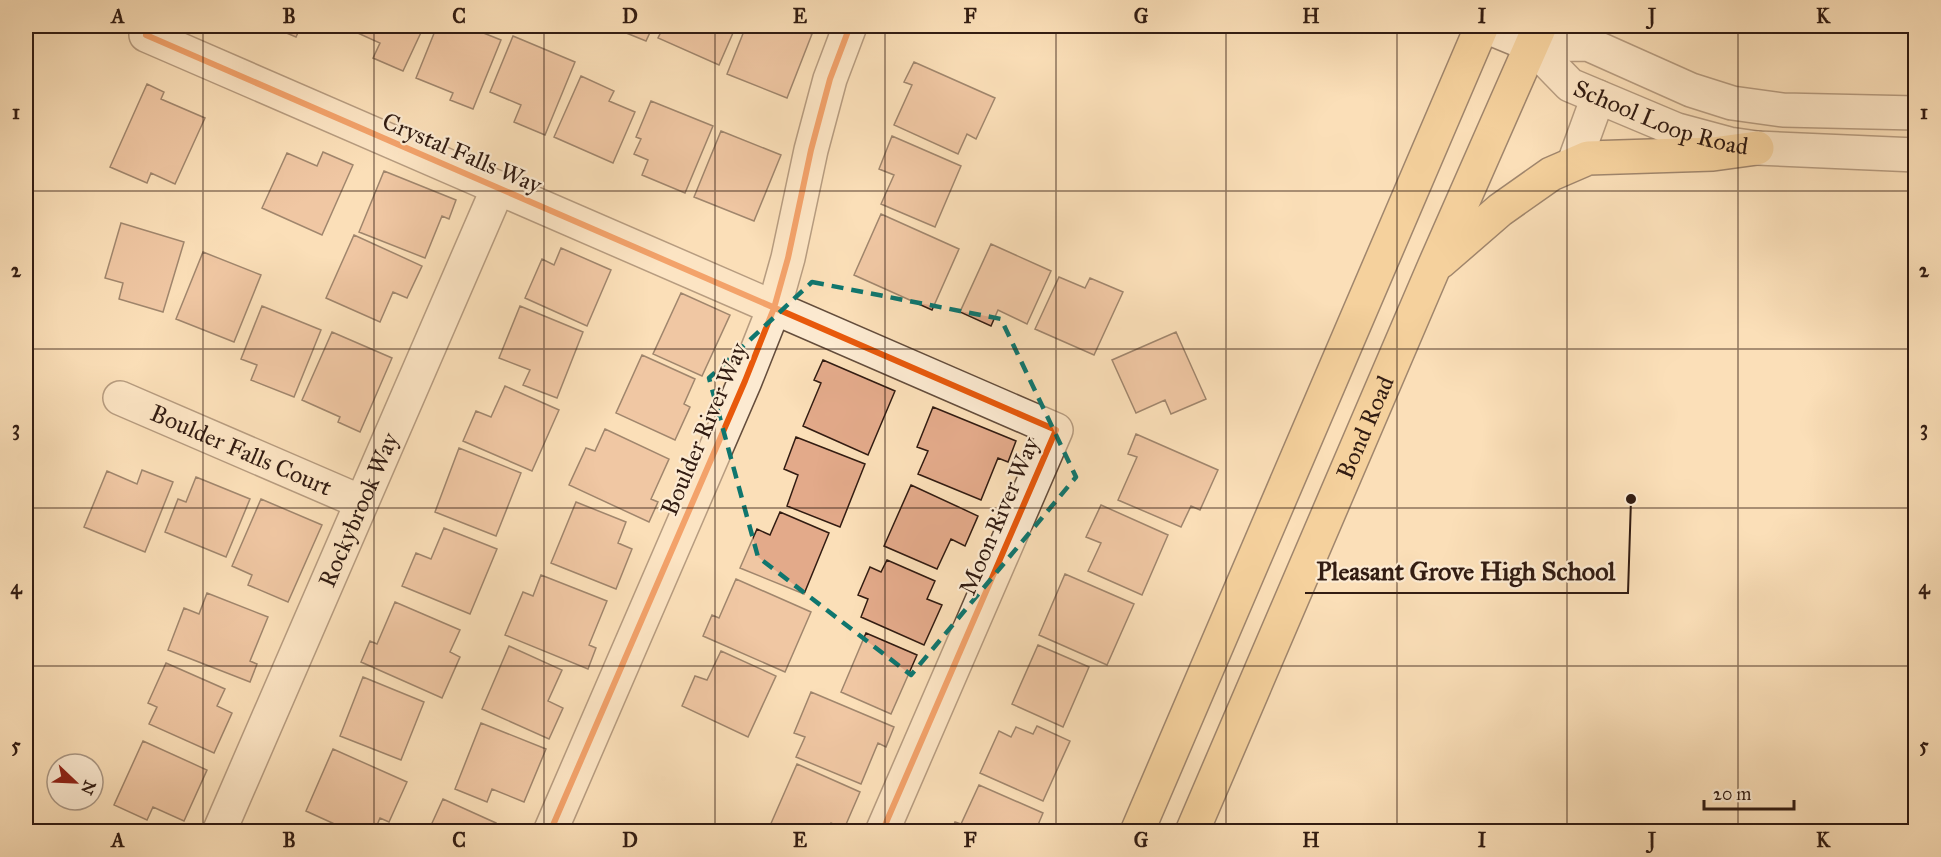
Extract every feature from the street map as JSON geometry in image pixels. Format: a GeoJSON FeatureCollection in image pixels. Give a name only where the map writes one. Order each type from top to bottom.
{"type":"FeatureCollection","features":[{"type":"Feature","properties":{"kind":"main road"},"geometry":{"type":"LineString","coordinates":[[1137,831],[1484,26]]}},
{"type":"Feature","properties":{"kind":"main road","name":"Bond Road"},"geometry":{"type":"LineString","coordinates":[[1192,831],[1536,35]]}},
{"type":"Feature","properties":{"kind":"main road"},"geometry":{"type":"LineString","coordinates":[[1434,267],[1500,210],[1551,174],[1588,158],[1713,154],[1757,148]]}},
{"type":"Feature","properties":{"kind":"street","name":"Crystal Falls Way"},"geometry":{"type":"LineString","coordinates":[[150,26],[146,35],[774,308]]}},
{"type":"Feature","properties":{"kind":"street","name":"Boulder River Way"},"geometry":{"type":"LineString","coordinates":[[550,831],[745,381],[774,308],[788,258],[811,150],[827,89],[849,26]]}},
{"type":"Feature","properties":{"kind":"street"},"geometry":{"type":"LineString","coordinates":[[1484,26],[1536,35]]}},
{"type":"Feature","properties":{"kind":"street","name":"School Loop Road"},"geometry":{"type":"LineString","coordinates":[[1536,35],[1570,85],[1677,130],[1729,144],[1757,148],[1916,155]]}},
{"type":"Feature","properties":{"kind":"street","name":"School Loop Road"},"geometry":{"type":"LineString","coordinates":[[1536,35],[1587,44],[1691,90],[1732,103],[1783,110],[1916,113]]}},
{"type":"Feature","properties":{"kind":"street"},"geometry":{"type":"LineString","coordinates":[[1574,164],[1598,97]]}},
{"type":"Feature","properties":{"kind":"street","name":"Rockybrook Way"},"geometry":{"type":"LineString","coordinates":[[219,831],[498,188]]}},
{"type":"Feature","properties":{"kind":"street","name":"Moon River Way"},"geometry":{"type":"LineString","coordinates":[[774,308],[1056,430],[882,831]]}},
{"type":"Feature","properties":{"kind":"street","name":"Boulder Falls Court"},"geometry":{"type":"LineString","coordinates":[[120,398],[362,502]]}},
{"type":"Feature","properties":{"kind":"highlighted area"},"geometry":{"type":"Polygon","coordinates":[[[812,282],[1001,319],[1076,477],[911,675],[758,557],[709,378],[812,282]]]}},
{"type":"Feature","properties":{"kind":"building"},"geometry":{"type":"Polygon","coordinates":[[[270,26],[301,26],[296,37],[270,26]]]}},
{"type":"Feature","properties":{"kind":"building"},"geometry":{"type":"Polygon","coordinates":[[[350,26],[424,26],[403,71],[373,58],[380,43],[349,29],[350,26]]]}},
{"type":"Feature","properties":{"kind":"building"},"geometry":{"type":"Polygon","coordinates":[[[437,26],[466,26],[501,40],[473,109],[450,100],[453,93],[416,78],[437,26]]]}},
{"type":"Feature","properties":{"kind":"building"},"geometry":{"type":"Polygon","coordinates":[[[609,26],[653,26],[646,41],[609,26]]]}},
{"type":"Feature","properties":{"kind":"building"},"geometry":{"type":"Polygon","coordinates":[[[664,26],[736,26],[719,65],[658,38],[664,26]]]}},
{"type":"Feature","properties":{"kind":"building"},"geometry":{"type":"Polygon","coordinates":[[[746,26],[792,26],[812,34],[787,98],[727,74],[746,26]]]}},
{"type":"Feature","properties":{"kind":"building"},"geometry":{"type":"Polygon","coordinates":[[[513,36],[575,62],[545,135],[514,122],[521,105],[490,92],[513,36]]]}},
{"type":"Feature","properties":{"kind":"building"},"geometry":{"type":"Polygon","coordinates":[[[914,62],[995,98],[976,139],[967,134],[958,154],[894,125],[912,85],[904,82],[914,62]]]}},
{"type":"Feature","properties":{"kind":"building"},"geometry":{"type":"Polygon","coordinates":[[[581,76],[614,91],[609,101],[635,112],[613,163],[554,137],[581,76]]]}},
{"type":"Feature","properties":{"kind":"building"},"geometry":{"type":"Polygon","coordinates":[[[147,84],[164,92],[161,99],[205,118],[175,184],[151,173],[147,183],[110,167],[147,84]]]}},
{"type":"Feature","properties":{"kind":"building"},"geometry":{"type":"Polygon","coordinates":[[[651,101],[713,126],[685,193],[642,175],[648,160],[634,154],[641,139],[636,137],[651,101]]]}},
{"type":"Feature","properties":{"kind":"building"},"geometry":{"type":"Polygon","coordinates":[[[721,131],[781,155],[754,221],[694,197],[721,131]]]}},
{"type":"Feature","properties":{"kind":"building"},"geometry":{"type":"Polygon","coordinates":[[[892,136],[961,166],[935,227],[881,204],[894,175],[879,169],[892,136]]]}},
{"type":"Feature","properties":{"kind":"building"},"geometry":{"type":"Polygon","coordinates":[[[323,152],[353,165],[322,235],[262,208],[287,153],[317,166],[323,152]]]}},
{"type":"Feature","properties":{"kind":"building"},"geometry":{"type":"Polygon","coordinates":[[[384,171],[456,200],[449,219],[442,216],[425,258],[359,232],[384,171]]]}},
{"type":"Feature","properties":{"kind":"building"},"geometry":{"type":"Polygon","coordinates":[[[881,214],[959,249],[932,310],[854,275],[881,214]]]}},
{"type":"Feature","properties":{"kind":"building"},"geometry":{"type":"Polygon","coordinates":[[[121,223],[184,242],[163,312],[119,299],[123,283],[105,278],[121,223]]]}},
{"type":"Feature","properties":{"kind":"building"},"geometry":{"type":"Polygon","coordinates":[[[354,235],[422,266],[407,298],[393,292],[380,322],[326,298],[354,235]]]}},
{"type":"Feature","properties":{"kind":"building"},"geometry":{"type":"Polygon","coordinates":[[[991,244],[1051,271],[1027,324],[998,310],[991,326],[960,312],[991,244]]]}},
{"type":"Feature","properties":{"kind":"building"},"geometry":{"type":"Polygon","coordinates":[[[561,248],[611,270],[587,326],[525,298],[542,259],[554,265],[561,248]]]}},
{"type":"Feature","properties":{"kind":"building"},"geometry":{"type":"Polygon","coordinates":[[[203,252],[261,275],[234,342],[176,319],[203,252]]]}},
{"type":"Feature","properties":{"kind":"building"},"geometry":{"type":"Polygon","coordinates":[[[1059,277],[1085,288],[1090,278],[1123,292],[1094,355],[1035,329],[1059,277]]]}},
{"type":"Feature","properties":{"kind":"building"},"geometry":{"type":"Polygon","coordinates":[[[681,293],[730,315],[702,376],[653,354],[681,293]]]}},
{"type":"Feature","properties":{"kind":"building"},"geometry":{"type":"Polygon","coordinates":[[[262,306],[321,330],[294,397],[251,380],[257,365],[241,359],[262,306]]]}},
{"type":"Feature","properties":{"kind":"building"},"geometry":{"type":"Polygon","coordinates":[[[520,306],[583,332],[557,398],[523,385],[530,370],[499,358],[520,306]]]}},
{"type":"Feature","properties":{"kind":"building"},"geometry":{"type":"Polygon","coordinates":[[[332,332],[392,358],[360,432],[338,422],[340,417],[302,400],[332,332]]]}},
{"type":"Feature","properties":{"kind":"building"},"geometry":{"type":"Polygon","coordinates":[[[1176,332],[1206,399],[1171,414],[1165,400],[1136,413],[1112,360],[1176,332]]]}},
{"type":"Feature","properties":{"kind":"building"},"geometry":{"type":"Polygon","coordinates":[[[642,355],[695,379],[684,404],[690,407],[675,440],[616,413],[642,355]]]}},
{"type":"Feature","properties":{"kind":"building"},"geometry":{"type":"Polygon","coordinates":[[[823,360],[895,391],[868,455],[803,426],[821,383],[814,380],[823,360]]]}},
{"type":"Feature","properties":{"kind":"building"},"geometry":{"type":"Polygon","coordinates":[[[505,386],[559,410],[532,471],[463,441],[476,411],[491,417],[505,386]]]}},
{"type":"Feature","properties":{"kind":"building"},"geometry":{"type":"Polygon","coordinates":[[[933,407],[1016,441],[1008,462],[998,458],[981,500],[918,474],[928,451],[917,447],[933,407]]]}},
{"type":"Feature","properties":{"kind":"building"},"geometry":{"type":"Polygon","coordinates":[[[605,429],[669,459],[651,499],[658,502],[649,522],[569,485],[586,448],[595,451],[605,429]]]}},
{"type":"Feature","properties":{"kind":"building"},"geometry":{"type":"Polygon","coordinates":[[[1136,434],[1218,470],[1200,510],[1191,506],[1181,527],[1118,500],[1137,457],[1128,454],[1136,434]]]}},
{"type":"Feature","properties":{"kind":"building"},"geometry":{"type":"Polygon","coordinates":[[[796,437],[865,464],[840,527],[787,506],[798,475],[784,469],[796,437]]]}},
{"type":"Feature","properties":{"kind":"building"},"geometry":{"type":"Polygon","coordinates":[[[459,448],[521,473],[496,536],[435,512],[459,448]]]}},
{"type":"Feature","properties":{"kind":"building"},"geometry":{"type":"Polygon","coordinates":[[[142,470],[173,482],[145,552],[84,527],[107,471],[137,484],[142,470]]]}},
{"type":"Feature","properties":{"kind":"building"},"geometry":{"type":"Polygon","coordinates":[[[196,477],[250,499],[226,557],[165,532],[178,499],[186,502],[196,477]]]}},
{"type":"Feature","properties":{"kind":"building"},"geometry":{"type":"Polygon","coordinates":[[[911,485],[978,516],[965,546],[951,539],[937,569],[884,546],[911,485]]]}},
{"type":"Feature","properties":{"kind":"building"},"geometry":{"type":"Polygon","coordinates":[[[261,499],[322,525],[288,602],[248,585],[252,575],[232,566],[261,499]]]}},
{"type":"Feature","properties":{"kind":"building"},"geometry":{"type":"Polygon","coordinates":[[[576,502],[626,522],[618,543],[632,549],[616,589],[551,563],[576,502]]]}},
{"type":"Feature","properties":{"kind":"building"},"geometry":{"type":"Polygon","coordinates":[[[1101,505],[1168,535],[1142,595],[1088,571],[1101,543],[1086,537],[1101,505]]]}},
{"type":"Feature","properties":{"kind":"building"},"geometry":{"type":"Polygon","coordinates":[[[780,512],[829,533],[804,594],[740,568],[757,529],[770,535],[780,512]]]}},
{"type":"Feature","properties":{"kind":"building"},"geometry":{"type":"Polygon","coordinates":[[[444,528],[497,549],[470,614],[402,586],[416,553],[431,559],[444,528]]]}},
{"type":"Feature","properties":{"kind":"building"},"geometry":{"type":"Polygon","coordinates":[[[887,560],[935,581],[927,599],[942,605],[924,645],[861,617],[868,599],[858,595],[870,567],[881,572],[887,560]]]}},
{"type":"Feature","properties":{"kind":"building"},"geometry":{"type":"Polygon","coordinates":[[[1065,574],[1134,604],[1107,665],[1039,635],[1065,574]]]}},
{"type":"Feature","properties":{"kind":"building"},"geometry":{"type":"Polygon","coordinates":[[[541,575],[607,601],[589,645],[596,648],[588,669],[505,635],[523,592],[533,596],[541,575]]]}},
{"type":"Feature","properties":{"kind":"building"},"geometry":{"type":"Polygon","coordinates":[[[736,579],[811,612],[785,672],[703,636],[712,615],[719,618],[736,579]]]}},
{"type":"Feature","properties":{"kind":"building"},"geometry":{"type":"Polygon","coordinates":[[[207,593],[268,617],[250,661],[257,664],[250,682],[168,650],[184,608],[199,614],[207,593]]]}},
{"type":"Feature","properties":{"kind":"building"},"geometry":{"type":"Polygon","coordinates":[[[395,602],[460,630],[450,652],[460,657],[442,698],[361,662],[370,641],[377,644],[395,602]]]}},
{"type":"Feature","properties":{"kind":"building"},"geometry":{"type":"Polygon","coordinates":[[[866,633],[917,655],[891,714],[841,692],[866,633]]]}},
{"type":"Feature","properties":{"kind":"building"},"geometry":{"type":"Polygon","coordinates":[[[1038,645],[1089,667],[1063,727],[1012,704],[1038,645]]]}},
{"type":"Feature","properties":{"kind":"building"},"geometry":{"type":"Polygon","coordinates":[[[509,646],[562,670],[548,701],[563,708],[549,739],[482,709],[509,646]]]}},
{"type":"Feature","properties":{"kind":"building"},"geometry":{"type":"Polygon","coordinates":[[[721,651],[776,676],[748,737],[682,706],[695,676],[707,680],[721,651]]]}},
{"type":"Feature","properties":{"kind":"building"},"geometry":{"type":"Polygon","coordinates":[[[166,663],[225,689],[217,706],[232,713],[214,753],[149,724],[157,707],[148,703],[166,663]]]}},
{"type":"Feature","properties":{"kind":"building"},"geometry":{"type":"Polygon","coordinates":[[[363,677],[424,702],[401,760],[340,736],[363,677]]]}},
{"type":"Feature","properties":{"kind":"building"},"geometry":{"type":"Polygon","coordinates":[[[811,692],[894,727],[886,747],[878,743],[861,784],[796,757],[805,737],[794,733],[811,692]]]}},
{"type":"Feature","properties":{"kind":"building"},"geometry":{"type":"Polygon","coordinates":[[[481,723],[546,749],[524,802],[492,789],[487,802],[455,789],[481,723]]]}},
{"type":"Feature","properties":{"kind":"building"},"geometry":{"type":"Polygon","coordinates":[[[1037,726],[1070,741],[1043,801],[980,773],[999,731],[1011,737],[1016,727],[1033,734],[1037,726]]]}},
{"type":"Feature","properties":{"kind":"building"},"geometry":{"type":"Polygon","coordinates":[[[143,741],[207,770],[184,821],[153,807],[147,820],[114,805],[143,741]]]}},
{"type":"Feature","properties":{"kind":"building"},"geometry":{"type":"Polygon","coordinates":[[[333,749],[407,782],[389,822],[380,818],[374,832],[352,832],[306,811],[333,749]]]}},
{"type":"Feature","properties":{"kind":"building"},"geometry":{"type":"Polygon","coordinates":[[[797,764],[860,792],[844,829],[831,823],[827,832],[778,832],[769,828],[797,764]]]}},
{"type":"Feature","properties":{"kind":"building"},"geometry":{"type":"Polygon","coordinates":[[[979,785],[1043,813],[1035,832],[951,832],[955,822],[961,824],[979,785]]]}},
{"type":"Feature","properties":{"kind":"building"},"geometry":{"type":"Polygon","coordinates":[[[443,799],[496,823],[492,832],[428,832],[443,799]]]}},
{"type":"Feature","properties":{"kind":"building"},"geometry":{"type":"Polygon","coordinates":[[[299,824],[318,832],[296,832],[299,824]]]}},
{"type":"Feature","properties":{"kind":"cycle path"},"geometry":{"type":"LineString","coordinates":[[150,26],[146,35],[1056,430],[882,832]]}},
{"type":"Feature","properties":{"kind":"cycle path"},"geometry":{"type":"LineString","coordinates":[[550,832],[745,381],[774,308],[830,79],[850,26]]}},
{"type":"Feature","properties":{"kind":"place","name":"Pleasant Grove High School"},"geometry":{"type":"Point","coordinates":[1631,499]}}]}
